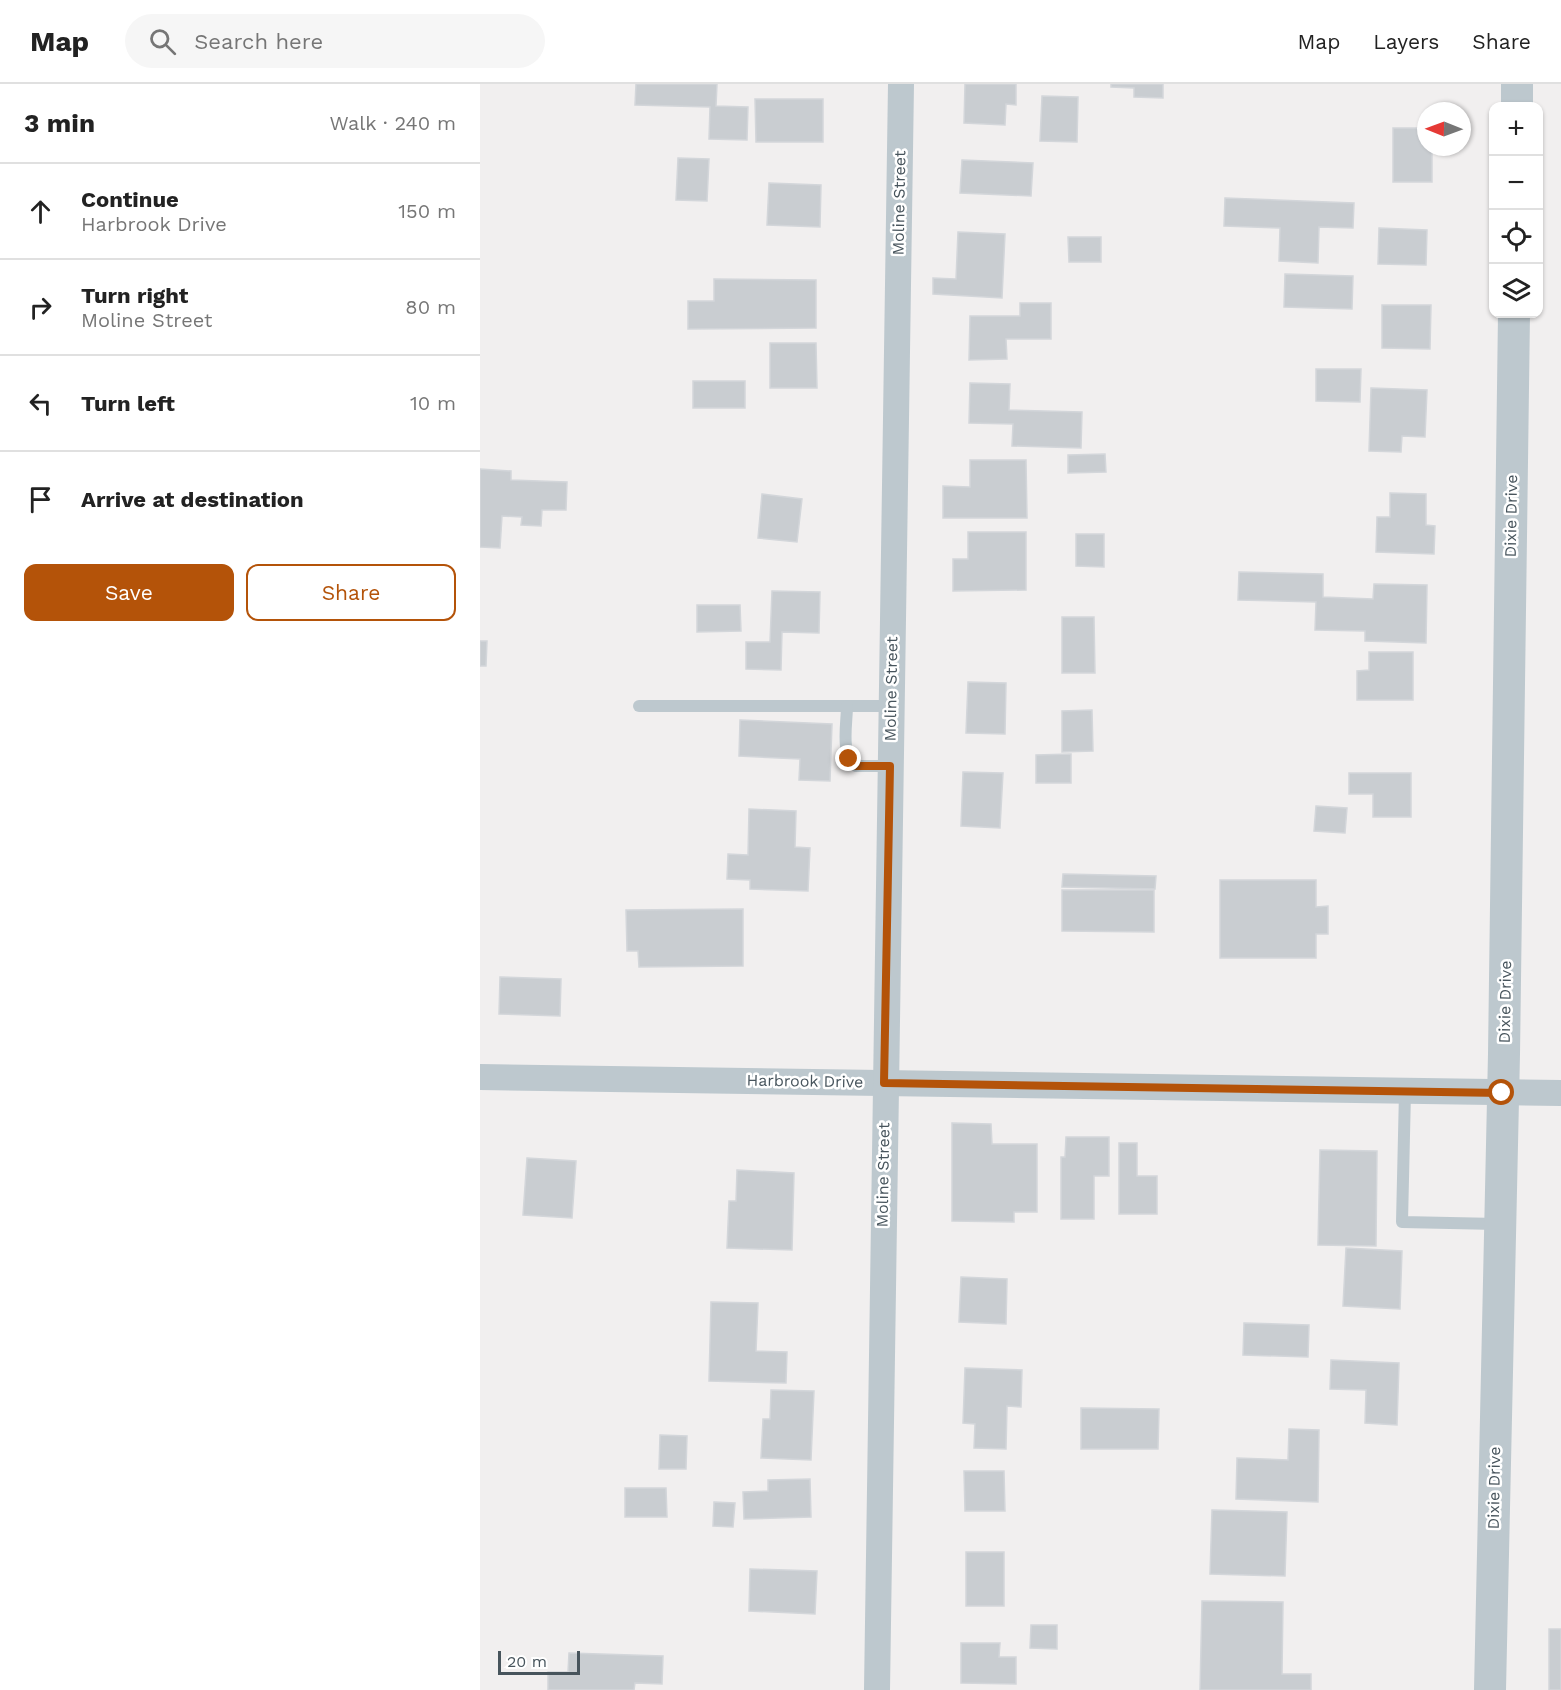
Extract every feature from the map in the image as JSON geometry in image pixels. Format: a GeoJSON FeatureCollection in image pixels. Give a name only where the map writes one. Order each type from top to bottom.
{"type":"FeatureCollection","features":[{"type":"Feature","properties":{"kind":"street","name":"Moline Street"},"geometry":{"type":"LineString","coordinates":[[877,1690],[884,1083],[902,84]]}},
{"type":"Feature","properties":{"kind":"street"},"geometry":{"type":"LineString","coordinates":[[1516,102],[1517,84]]}},
{"type":"Feature","properties":{"kind":"street","name":"Dixie Drive"},"geometry":{"type":"LineString","coordinates":[[1490,1690],[1500,1224],[1514,318]]}},
{"type":"Feature","properties":{"kind":"street","name":"Harbrook Drive"},"geometry":{"type":"LineString","coordinates":[[480,1077],[1561,1093]]}},
{"type":"Feature","properties":{"kind":"lane"},"geometry":{"type":"LineString","coordinates":[[639,706],[891,706]]}},
{"type":"Feature","properties":{"kind":"lane"},"geometry":{"type":"LineString","coordinates":[[847,706],[847,753],[852,764],[890,766]]}},
{"type":"Feature","properties":{"kind":"lane"},"geometry":{"type":"LineString","coordinates":[[1405,1092],[1402,1222],[1500,1224]]}},
{"type":"Feature","properties":{"kind":"building"},"geometry":{"type":"Polygon","coordinates":[[[636,84],[717,84],[716,106],[748,107],[747,140],[709,139],[710,107],[635,105],[636,84]]]}},
{"type":"Feature","properties":{"kind":"building"},"geometry":{"type":"Polygon","coordinates":[[[965,84],[1016,84],[1016,105],[1006,104],[1005,125],[964,123],[965,84]]]}},
{"type":"Feature","properties":{"kind":"building"},"geometry":{"type":"Polygon","coordinates":[[[1111,84],[1163,84],[1163,98],[1134,97],[1134,88],[1111,87],[1111,84]]]}},
{"type":"Feature","properties":{"kind":"building"},"geometry":{"type":"Polygon","coordinates":[[[1042,96],[1078,97],[1077,142],[1040,141],[1042,96]]]}},
{"type":"Feature","properties":{"kind":"building"},"geometry":{"type":"Polygon","coordinates":[[[755,99],[823,99],[823,142],[756,142],[755,99]]]}},
{"type":"Feature","properties":{"kind":"building"},"geometry":{"type":"Polygon","coordinates":[[[1393,128],[1417,128],[1417,156],[1432,156],[1432,182],[1393,182],[1393,128]]]}},
{"type":"Feature","properties":{"kind":"building"},"geometry":{"type":"Polygon","coordinates":[[[678,158],[709,159],[707,201],[676,200],[678,158]]]}},
{"type":"Feature","properties":{"kind":"building"},"geometry":{"type":"Polygon","coordinates":[[[962,160],[1033,163],[1031,196],[960,193],[962,160]]]}},
{"type":"Feature","properties":{"kind":"building"},"geometry":{"type":"Polygon","coordinates":[[[769,183],[821,185],[820,227],[767,225],[769,183]]]}},
{"type":"Feature","properties":{"kind":"building"},"geometry":{"type":"Polygon","coordinates":[[[1225,198],[1354,203],[1353,228],[1319,227],[1318,263],[1279,261],[1280,228],[1224,226],[1225,198]]]}},
{"type":"Feature","properties":{"kind":"building"},"geometry":{"type":"Polygon","coordinates":[[[1379,228],[1427,230],[1426,265],[1378,264],[1379,228]]]}},
{"type":"Feature","properties":{"kind":"building"},"geometry":{"type":"Polygon","coordinates":[[[958,232],[1005,234],[1002,298],[933,294],[933,278],[956,279],[958,232]]]}},
{"type":"Feature","properties":{"kind":"building"},"geometry":{"type":"Polygon","coordinates":[[[1068,237],[1101,237],[1101,262],[1069,262],[1068,237]]]}},
{"type":"Feature","properties":{"kind":"building"},"geometry":{"type":"Polygon","coordinates":[[[1285,274],[1353,276],[1352,309],[1284,307],[1285,274]]]}},
{"type":"Feature","properties":{"kind":"building"},"geometry":{"type":"Polygon","coordinates":[[[714,279],[816,280],[816,328],[688,329],[688,301],[714,301],[714,279]]]}},
{"type":"Feature","properties":{"kind":"building"},"geometry":{"type":"Polygon","coordinates":[[[1020,303],[1051,303],[1051,339],[1006,339],[1007,359],[969,360],[970,316],[1020,316],[1020,303]]]}},
{"type":"Feature","properties":{"kind":"building"},"geometry":{"type":"Polygon","coordinates":[[[1382,305],[1431,305],[1430,349],[1382,348],[1382,305]]]}},
{"type":"Feature","properties":{"kind":"building"},"geometry":{"type":"Polygon","coordinates":[[[770,343],[816,343],[817,388],[770,388],[770,343]]]}},
{"type":"Feature","properties":{"kind":"building"},"geometry":{"type":"Polygon","coordinates":[[[1316,369],[1361,369],[1360,402],[1316,401],[1316,369]]]}},
{"type":"Feature","properties":{"kind":"building"},"geometry":{"type":"Polygon","coordinates":[[[693,381],[745,381],[745,408],[693,408],[693,381]]]}},
{"type":"Feature","properties":{"kind":"building"},"geometry":{"type":"Polygon","coordinates":[[[970,383],[1010,384],[1009,410],[1082,412],[1081,448],[1012,446],[1013,424],[969,423],[970,383]]]}},
{"type":"Feature","properties":{"kind":"building"},"geometry":{"type":"Polygon","coordinates":[[[1371,388],[1427,390],[1425,437],[1402,436],[1401,452],[1369,451],[1371,388]]]}},
{"type":"Feature","properties":{"kind":"building"},"geometry":{"type":"Polygon","coordinates":[[[1105,454],[1106,472],[1068,473],[1068,455],[1105,454]]]}},
{"type":"Feature","properties":{"kind":"building"},"geometry":{"type":"Polygon","coordinates":[[[970,460],[1026,460],[1027,518],[943,518],[943,486],[970,487],[970,460]]]}},
{"type":"Feature","properties":{"kind":"building"},"geometry":{"type":"Polygon","coordinates":[[[480,469],[511,471],[511,480],[567,482],[566,510],[542,510],[541,526],[521,525],[522,517],[502,516],[500,548],[480,547],[480,469]]]}},
{"type":"Feature","properties":{"kind":"building"},"geometry":{"type":"Polygon","coordinates":[[[1390,493],[1426,494],[1426,525],[1435,526],[1434,554],[1376,552],[1377,517],[1390,517],[1390,493]]]}},
{"type":"Feature","properties":{"kind":"building"},"geometry":{"type":"Polygon","coordinates":[[[762,494],[802,499],[797,542],[758,538],[762,494]]]}},
{"type":"Feature","properties":{"kind":"building"},"geometry":{"type":"Polygon","coordinates":[[[968,532],[1026,532],[1026,590],[953,591],[953,559],[968,559],[968,532]]]}},
{"type":"Feature","properties":{"kind":"building"},"geometry":{"type":"Polygon","coordinates":[[[1076,534],[1104,534],[1104,567],[1076,566],[1076,534]]]}},
{"type":"Feature","properties":{"kind":"building"},"geometry":{"type":"Polygon","coordinates":[[[1239,572],[1323,574],[1323,597],[1373,599],[1374,584],[1427,585],[1426,643],[1365,641],[1365,631],[1315,630],[1316,602],[1238,600],[1239,572]]]}},
{"type":"Feature","properties":{"kind":"building"},"geometry":{"type":"Polygon","coordinates":[[[772,591],[820,592],[819,633],[782,632],[781,670],[746,669],[746,642],[770,642],[772,591]]]}},
{"type":"Feature","properties":{"kind":"building"},"geometry":{"type":"Polygon","coordinates":[[[697,605],[740,605],[741,631],[697,632],[697,605]]]}},
{"type":"Feature","properties":{"kind":"building"},"geometry":{"type":"Polygon","coordinates":[[[1062,617],[1094,617],[1095,673],[1062,673],[1062,617]]]}},
{"type":"Feature","properties":{"kind":"building"},"geometry":{"type":"Polygon","coordinates":[[[480,641],[487,641],[486,666],[480,666],[480,641]]]}},
{"type":"Feature","properties":{"kind":"building"},"geometry":{"type":"Polygon","coordinates":[[[1369,652],[1413,652],[1413,700],[1357,700],[1357,671],[1369,670],[1369,652]]]}},
{"type":"Feature","properties":{"kind":"building"},"geometry":{"type":"Polygon","coordinates":[[[968,682],[1006,683],[1005,734],[966,733],[968,682]]]}},
{"type":"Feature","properties":{"kind":"building"},"geometry":{"type":"Polygon","coordinates":[[[1092,710],[1093,751],[1062,752],[1062,711],[1092,710]]]}},
{"type":"Feature","properties":{"kind":"building"},"geometry":{"type":"Polygon","coordinates":[[[740,720],[832,724],[830,781],[799,780],[800,759],[739,756],[740,720]]]}},
{"type":"Feature","properties":{"kind":"building"},"geometry":{"type":"Polygon","coordinates":[[[1071,754],[1071,783],[1036,783],[1036,755],[1071,754]]]}},
{"type":"Feature","properties":{"kind":"building"},"geometry":{"type":"Polygon","coordinates":[[[963,772],[1003,773],[1000,828],[961,826],[963,772]]]}},
{"type":"Feature","properties":{"kind":"building"},"geometry":{"type":"Polygon","coordinates":[[[1349,773],[1411,773],[1411,817],[1373,817],[1373,794],[1349,794],[1349,773]]]}},
{"type":"Feature","properties":{"kind":"building"},"geometry":{"type":"Polygon","coordinates":[[[1316,806],[1347,808],[1345,833],[1314,831],[1316,806]]]}},
{"type":"Feature","properties":{"kind":"building"},"geometry":{"type":"Polygon","coordinates":[[[749,809],[796,811],[795,847],[810,848],[808,891],[750,889],[750,880],[727,879],[728,854],[748,855],[749,809]]]}},
{"type":"Feature","properties":{"kind":"building"},"geometry":{"type":"Polygon","coordinates":[[[1063,874],[1156,876],[1155,889],[1062,887],[1063,874]]]}},
{"type":"Feature","properties":{"kind":"building"},"geometry":{"type":"Polygon","coordinates":[[[1220,880],[1316,880],[1316,907],[1328,906],[1328,934],[1316,934],[1316,958],[1220,958],[1220,880]]]}},
{"type":"Feature","properties":{"kind":"building"},"geometry":{"type":"Polygon","coordinates":[[[1062,890],[1154,890],[1154,932],[1062,931],[1062,890]]]}},
{"type":"Feature","properties":{"kind":"building"},"geometry":{"type":"Polygon","coordinates":[[[743,909],[743,966],[639,967],[638,951],[627,951],[626,910],[743,909]]]}},
{"type":"Feature","properties":{"kind":"building"},"geometry":{"type":"Polygon","coordinates":[[[500,977],[561,979],[560,1016],[499,1014],[500,977]]]}},
{"type":"Feature","properties":{"kind":"building"},"geometry":{"type":"Polygon","coordinates":[[[952,1123],[991,1124],[992,1144],[1037,1144],[1037,1212],[1014,1212],[1014,1222],[952,1221],[952,1123]]]}},
{"type":"Feature","properties":{"kind":"building"},"geometry":{"type":"Polygon","coordinates":[[[1066,1137],[1109,1137],[1109,1176],[1094,1176],[1094,1219],[1061,1219],[1061,1157],[1065,1157],[1066,1137]]]}},
{"type":"Feature","properties":{"kind":"building"},"geometry":{"type":"Polygon","coordinates":[[[1119,1143],[1137,1143],[1137,1176],[1157,1176],[1157,1214],[1119,1214],[1119,1143]]]}},
{"type":"Feature","properties":{"kind":"building"},"geometry":{"type":"Polygon","coordinates":[[[1320,1150],[1377,1151],[1376,1246],[1318,1245],[1320,1150]]]}},
{"type":"Feature","properties":{"kind":"building"},"geometry":{"type":"Polygon","coordinates":[[[527,1158],[576,1161],[572,1218],[523,1215],[527,1158]]]}},
{"type":"Feature","properties":{"kind":"building"},"geometry":{"type":"Polygon","coordinates":[[[737,1170],[794,1173],[792,1250],[727,1248],[729,1201],[736,1201],[737,1170]]]}},
{"type":"Feature","properties":{"kind":"building"},"geometry":{"type":"Polygon","coordinates":[[[1346,1248],[1402,1251],[1400,1309],[1343,1306],[1346,1248]]]}},
{"type":"Feature","properties":{"kind":"building"},"geometry":{"type":"Polygon","coordinates":[[[961,1277],[1007,1279],[1006,1324],[959,1322],[961,1277]]]}},
{"type":"Feature","properties":{"kind":"building"},"geometry":{"type":"Polygon","coordinates":[[[711,1302],[758,1303],[756,1351],[787,1352],[786,1383],[709,1381],[711,1302]]]}},
{"type":"Feature","properties":{"kind":"building"},"geometry":{"type":"Polygon","coordinates":[[[1244,1323],[1309,1325],[1308,1357],[1243,1355],[1244,1323]]]}},
{"type":"Feature","properties":{"kind":"building"},"geometry":{"type":"Polygon","coordinates":[[[1331,1360],[1399,1363],[1397,1425],[1365,1423],[1366,1390],[1330,1389],[1331,1360]]]}},
{"type":"Feature","properties":{"kind":"building"},"geometry":{"type":"Polygon","coordinates":[[[965,1368],[1022,1370],[1021,1407],[1007,1406],[1006,1449],[974,1448],[975,1424],[963,1423],[965,1368]]]}},
{"type":"Feature","properties":{"kind":"building"},"geometry":{"type":"Polygon","coordinates":[[[771,1390],[814,1391],[811,1460],[761,1458],[763,1419],[770,1419],[771,1390]]]}},
{"type":"Feature","properties":{"kind":"building"},"geometry":{"type":"Polygon","coordinates":[[[1081,1408],[1159,1409],[1158,1449],[1081,1449],[1081,1408]]]}},
{"type":"Feature","properties":{"kind":"building"},"geometry":{"type":"Polygon","coordinates":[[[1289,1429],[1319,1430],[1318,1502],[1236,1499],[1237,1458],[1288,1460],[1289,1429]]]}},
{"type":"Feature","properties":{"kind":"building"},"geometry":{"type":"Polygon","coordinates":[[[660,1435],[687,1436],[686,1469],[659,1469],[660,1435]]]}},
{"type":"Feature","properties":{"kind":"building"},"geometry":{"type":"Polygon","coordinates":[[[964,1471],[1004,1471],[1005,1511],[965,1511],[964,1471]]]}},
{"type":"Feature","properties":{"kind":"building"},"geometry":{"type":"Polygon","coordinates":[[[810,1479],[811,1517],[744,1519],[743,1492],[768,1491],[768,1480],[810,1479]]]}},
{"type":"Feature","properties":{"kind":"building"},"geometry":{"type":"Polygon","coordinates":[[[625,1488],[666,1488],[667,1517],[625,1517],[625,1488]]]}},
{"type":"Feature","properties":{"kind":"building"},"geometry":{"type":"Polygon","coordinates":[[[714,1502],[735,1503],[733,1527],[713,1526],[714,1502]]]}},
{"type":"Feature","properties":{"kind":"building"},"geometry":{"type":"Polygon","coordinates":[[[1212,1510],[1287,1512],[1285,1576],[1210,1574],[1212,1510]]]}},
{"type":"Feature","properties":{"kind":"building"},"geometry":{"type":"Polygon","coordinates":[[[966,1552],[1004,1552],[1004,1606],[966,1606],[966,1552]]]}},
{"type":"Feature","properties":{"kind":"building"},"geometry":{"type":"Polygon","coordinates":[[[750,1569],[817,1571],[815,1614],[749,1611],[750,1569]]]}},
{"type":"Feature","properties":{"kind":"building"},"geometry":{"type":"Polygon","coordinates":[[[1202,1601],[1283,1602],[1282,1674],[1311,1674],[1311,1690],[1200,1690],[1202,1601]]]}},
{"type":"Feature","properties":{"kind":"building"},"geometry":{"type":"Polygon","coordinates":[[[1031,1625],[1057,1625],[1057,1649],[1030,1648],[1031,1625]]]}},
{"type":"Feature","properties":{"kind":"building"},"geometry":{"type":"Polygon","coordinates":[[[1549,1629],[1561,1629],[1561,1690],[1549,1690],[1549,1629]]]}},
{"type":"Feature","properties":{"kind":"building"},"geometry":{"type":"Polygon","coordinates":[[[961,1643],[1000,1643],[999,1657],[1016,1657],[1016,1684],[961,1683],[961,1643]]]}},
{"type":"Feature","properties":{"kind":"building"},"geometry":{"type":"Polygon","coordinates":[[[569,1653],[663,1656],[662,1684],[635,1683],[634,1690],[548,1690],[548,1672],[568,1672],[569,1653]]]}},
{"type":"Feature","properties":{"kind":"route"},"geometry":{"type":"LineString","coordinates":[[849,759],[856,766],[890,766],[884,1083],[1502,1093]]}}]}
